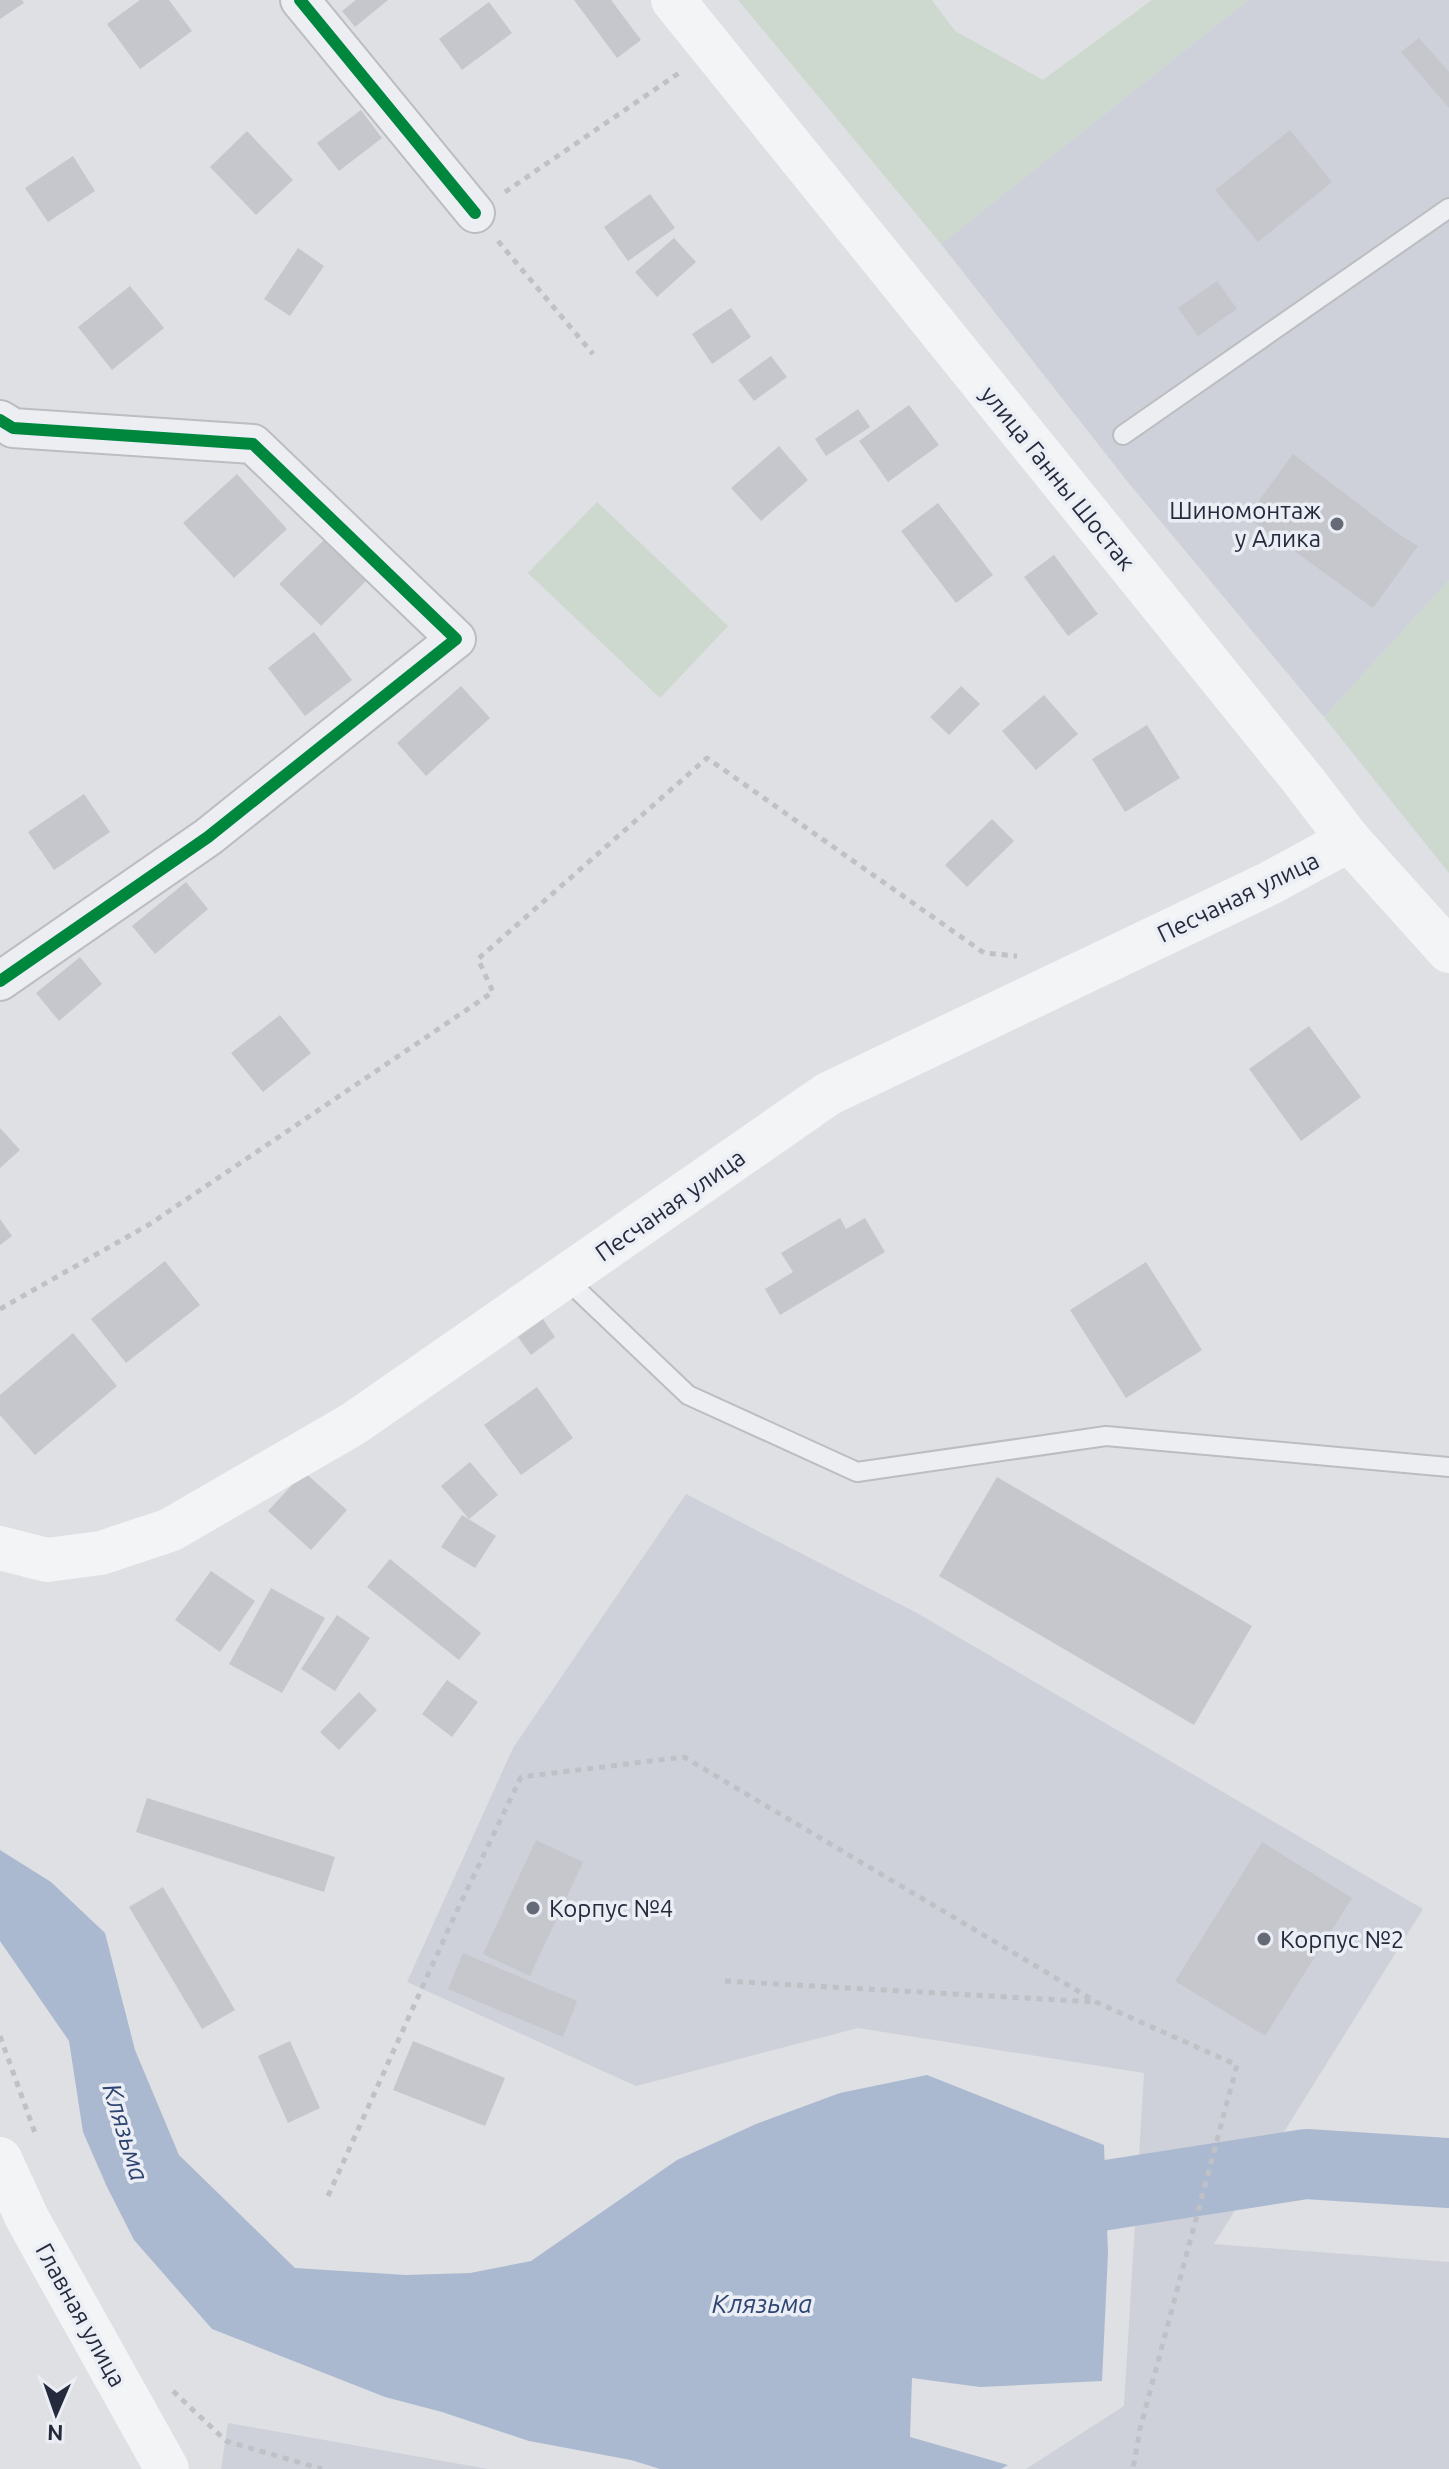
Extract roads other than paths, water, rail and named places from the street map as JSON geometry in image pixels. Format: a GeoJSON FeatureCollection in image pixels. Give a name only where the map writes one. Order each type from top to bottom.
{"type":"FeatureCollection","features":[{"type":"Feature","properties":{"kind":"main road","name":"улица Ганны Шостак"},"geometry":{"type":"LineString","coordinates":[[673,0],[1349,840],[1449,951]]}},
{"type":"Feature","properties":{"kind":"main road","name":"Песчаная улица"},"geometry":{"type":"LineString","coordinates":[[0,1548],[47,1560],[101,1553],[170,1530],[353,1424],[828,1094],[1270,883],[1349,840]]}},
{"type":"Feature","properties":{"kind":"main road","name":"Главная улица"},"geometry":{"type":"LineString","coordinates":[[0,2159],[27,2218],[167,2469]]}},
{"type":"Feature","properties":{"kind":"street"},"geometry":{"type":"LineString","coordinates":[[300,0],[475,213]]}},
{"type":"Feature","properties":{"kind":"street"},"geometry":{"type":"LineString","coordinates":[[0,420],[13,428],[253,444],[456,639],[208,837],[0,981]]}},
{"type":"Feature","properties":{"kind":"lane"},"geometry":{"type":"LineString","coordinates":[[1123,435],[1449,208]]}},
{"type":"Feature","properties":{"kind":"lane"},"geometry":{"type":"LineString","coordinates":[[565,1278],[688,1395],[857,1472],[1106,1436],[1449,1467]]}},
{"type":"Feature","properties":{"kind":"water","name":"Клязьма"},"geometry":{"type":"Polygon","coordinates":[[[0,1850],[51,1882],[105,1933],[135,2050],[179,2155],[295,2268],[406,2275],[470,2273],[531,2261],[677,2160],[756,2124],[840,2093],[927,2075],[1104,2145],[1108,2253],[1102,2381],[980,2387],[912,2378],[910,2437],[1008,2465],[1001,2469],[660,2469],[631,2460],[529,2441],[385,2397],[212,2329],[134,2240],[107,2187],[83,2132],[69,2041],[0,1941],[0,1850]]]}},
{"type":"Feature","properties":{"kind":"waterway","name":"Клязьма"},"geometry":{"type":"LineString","coordinates":[[1011,2210],[1306,2164],[1449,2173]]}},
{"type":"Feature","properties":{"kind":"place","name":"Шиномонтаж у Алика"},"geometry":{"type":"Point","coordinates":[1337,524]}},
{"type":"Feature","properties":{"kind":"place","name":"Корпус №4"},"geometry":{"type":"Point","coordinates":[533,1908]}},
{"type":"Feature","properties":{"kind":"place","name":"Корпус №2"},"geometry":{"type":"Point","coordinates":[1264,1939]}}]}
